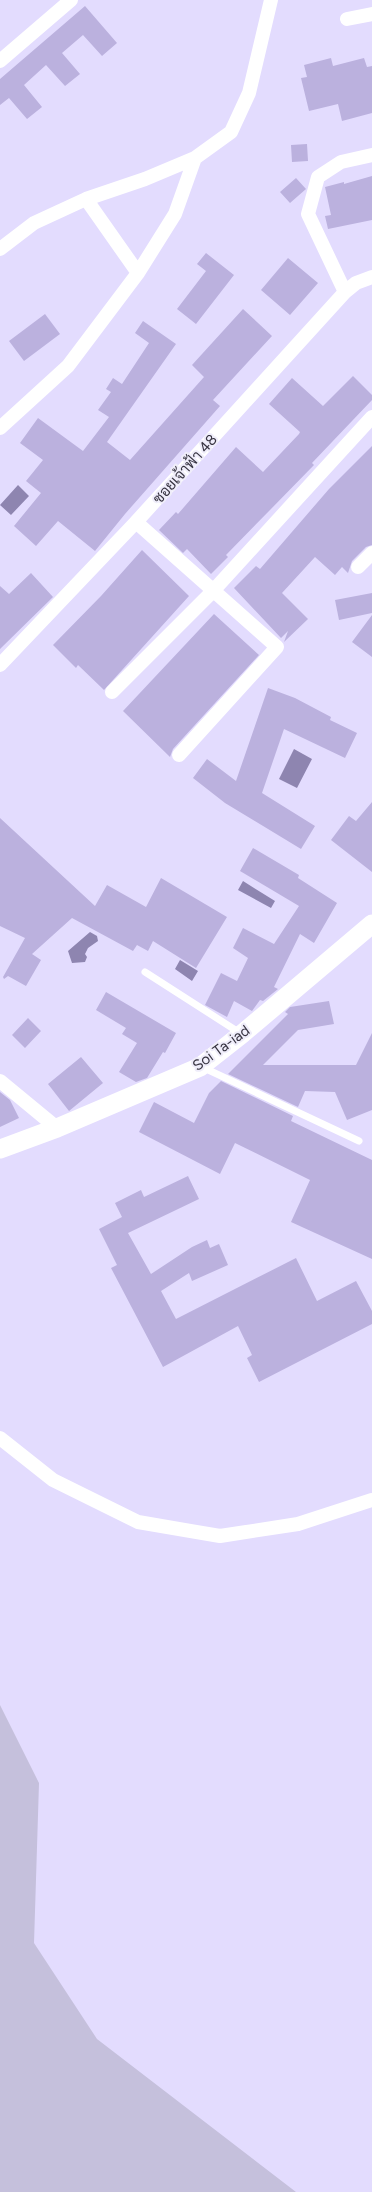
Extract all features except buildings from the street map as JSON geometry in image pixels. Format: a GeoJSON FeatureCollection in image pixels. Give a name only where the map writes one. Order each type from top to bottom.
{"type":"FeatureCollection","features":[{"type":"Feature","properties":{"kind":"street"},"geometry":{"type":"LineString","coordinates":[[0,61],[71,0]]}},
{"type":"Feature","properties":{"kind":"street"},"geometry":{"type":"LineString","coordinates":[[0,249],[34,223],[86,199],[145,179],[195,158],[231,132],[249,93],[271,0]]}},
{"type":"Feature","properties":{"kind":"street"},"geometry":{"type":"LineString","coordinates":[[347,19],[372,14]]}},
{"type":"Feature","properties":{"kind":"street"},"geometry":{"type":"LineString","coordinates":[[345,292],[308,214],[318,177],[341,162],[372,154]]}},
{"type":"Feature","properties":{"kind":"street"},"geometry":{"type":"LineString","coordinates":[[0,428],[68,366],[138,273],[175,214],[195,158]]}},
{"type":"Feature","properties":{"kind":"street"},"geometry":{"type":"LineString","coordinates":[[86,199],[138,273]]}},
{"type":"Feature","properties":{"kind":"street","name":"ซอยเจ้าฟ้า 48"},"geometry":{"type":"LineString","coordinates":[[0,665],[136,522],[345,292],[356,283],[372,277]]}},
{"type":"Feature","properties":{"kind":"street"},"geometry":{"type":"LineString","coordinates":[[112,692],[213,590],[372,417]]}},
{"type":"Feature","properties":{"kind":"street"},"geometry":{"type":"LineString","coordinates":[[136,522],[277,648],[179,755]]}},
{"type":"Feature","properties":{"kind":"street"},"geometry":{"type":"LineString","coordinates":[[358,567],[372,553]]}},
{"type":"Feature","properties":{"kind":"street","name":"Soi Ta-iad"},"geometry":{"type":"LineString","coordinates":[[0,1149],[57,1128],[200,1066],[242,1034],[372,924]]}},
{"type":"Feature","properties":{"kind":"street"},"geometry":{"type":"LineString","coordinates":[[0,1081],[57,1128]]}},
{"type":"Feature","properties":{"kind":"street"},"geometry":{"type":"LineString","coordinates":[[0,1438],[53,1480],[138,1522],[213,1535],[220,1536],[298,1524],[372,1500]]}},
{"type":"Feature","properties":{"kind":"lane"},"geometry":{"type":"LineString","coordinates":[[145,972],[242,1034]]}},
{"type":"Feature","properties":{"kind":"lane"},"geometry":{"type":"LineString","coordinates":[[200,1066],[359,1141]]}},
{"type":"Feature","properties":{"kind":"shaded area"},"geometry":{"type":"Polygon","coordinates":[[[18,485],[29,496],[11,515],[0,505],[18,485]]]}},
{"type":"Feature","properties":{"kind":"shaded area"},"geometry":{"type":"Polygon","coordinates":[[[294,749],[312,759],[297,788],[279,779],[294,749]]]}},
{"type":"Feature","properties":{"kind":"shaded area"},"geometry":{"type":"Polygon","coordinates":[[[243,881],[275,901],[271,908],[238,890],[243,881]]]}},
{"type":"Feature","properties":{"kind":"shaded area"},"geometry":{"type":"Polygon","coordinates":[[[90,932],[97,936],[98,941],[88,948],[85,954],[87,957],[85,962],[72,963],[68,951],[90,932]]]}},
{"type":"Feature","properties":{"kind":"shaded area"},"geometry":{"type":"Polygon","coordinates":[[[180,960],[198,971],[192,981],[175,969],[180,960]]]}},
{"type":"Feature","properties":{"kind":"shaded area"},"geometry":{"type":"Polygon","coordinates":[[[0,1705],[39,1783],[34,1943],[97,2039],[296,2192],[0,2192],[0,1705]]]}}]}
